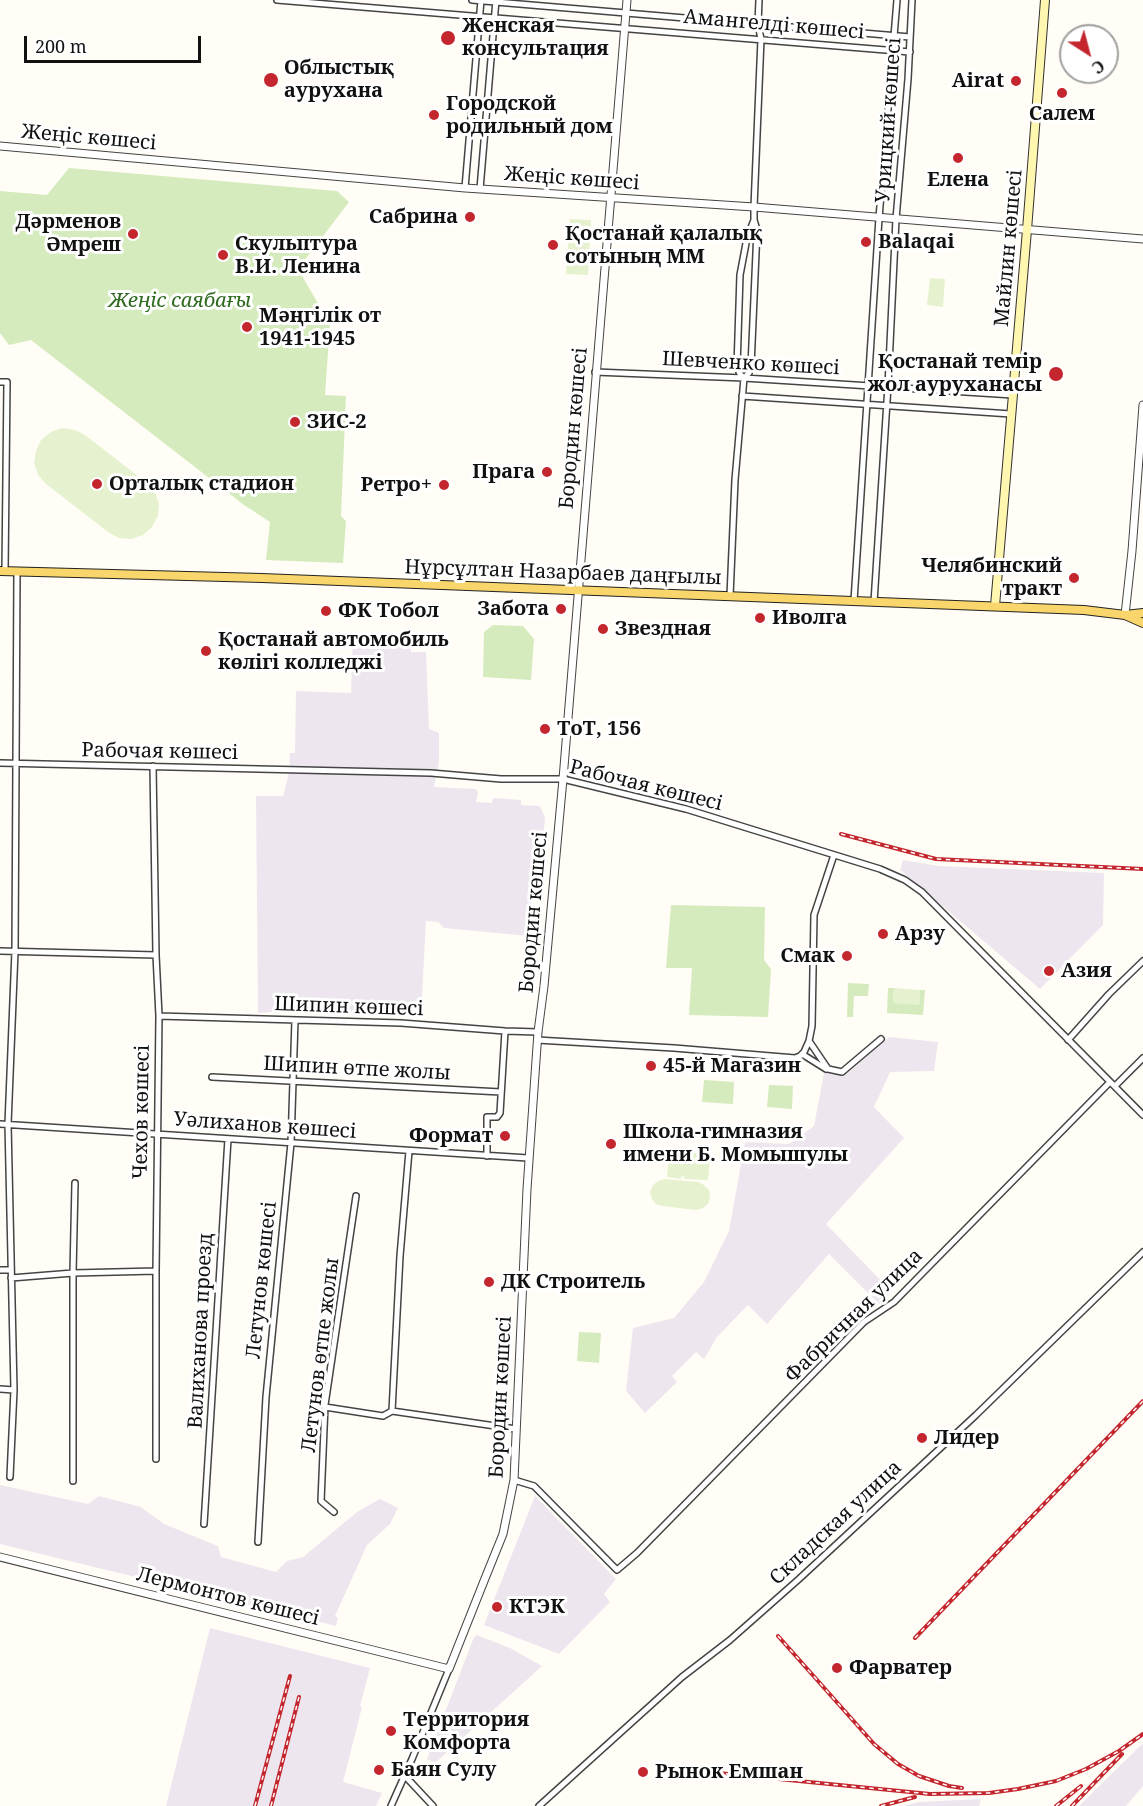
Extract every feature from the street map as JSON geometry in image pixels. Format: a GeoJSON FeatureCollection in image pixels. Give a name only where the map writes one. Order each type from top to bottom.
{"type":"FeatureCollection","features":[{"type":"Feature","properties":{"kind":"main road","name":"Майлин көшесі"},"geometry":{"type":"LineString","coordinates":[[995,606],[1045,0]]}},
{"type":"Feature","properties":{"kind":"main road","name":"Нұрсұлтан Назарбаев даңғылы"},"geometry":{"type":"LineString","coordinates":[[3,571],[262,578],[995,606],[1084,610],[1125,615],[1143,612]]}},
{"type":"Feature","properties":{"kind":"main road","name":"Нұрсұлтан Назарбаев даңғылы"},"geometry":{"type":"LineString","coordinates":[[1125,615],[1143,623]]}},
{"type":"Feature","properties":{"kind":"street","name":"Амангелді көшесі"},"geometry":{"type":"LineString","coordinates":[[277,0],[363,3],[495,18],[910,52]]}},
{"type":"Feature","properties":{"kind":"street","name":"Амангелді көшесі"},"geometry":{"type":"LineString","coordinates":[[472,0],[910,37]]}},
{"type":"Feature","properties":{"kind":"street"},"geometry":{"type":"LineString","coordinates":[[465,188],[481,0]]}},
{"type":"Feature","properties":{"kind":"street","name":"Бородин көшесі"},"geometry":{"type":"LineString","coordinates":[[391,1806],[503,1534],[513,1480],[528,1158],[563,780],[627,0]]}},
{"type":"Feature","properties":{"kind":"street"},"geometry":{"type":"LineString","coordinates":[[730,596],[735,480],[742,396],[744,378],[751,366],[757,231],[754,207],[761,39],[758,24],[759,0]]}},
{"type":"Feature","properties":{"kind":"street","name":"Урицкий көшесі"},"geometry":{"type":"LineString","coordinates":[[854,601],[867,385],[897,0]]}},
{"type":"Feature","properties":{"kind":"street","name":"Урицкий көшесі"},"geometry":{"type":"LineString","coordinates":[[874,602],[896,219],[912,0]]}},
{"type":"Feature","properties":{"kind":"street"},"geometry":{"type":"LineString","coordinates":[[480,189],[496,1]]}},
{"type":"Feature","properties":{"kind":"street","name":"Жеңіс көшесі"},"geometry":{"type":"LineString","coordinates":[[0,146],[465,188],[754,207],[1143,239]]}},
{"type":"Feature","properties":{"kind":"street"},"geometry":{"type":"LineString","coordinates":[[744,378],[737,367],[740,275],[747,238],[754,220]]}},
{"type":"Feature","properties":{"kind":"street","name":"Шевченко көшесі"},"geometry":{"type":"LineString","coordinates":[[595,372],[744,378],[1013,395]]}},
{"type":"Feature","properties":{"kind":"street"},"geometry":{"type":"LineString","coordinates":[[0,382],[7,382],[3,571]]}},
{"type":"Feature","properties":{"kind":"street","name":"Шевченко көшесі"},"geometry":{"type":"LineString","coordinates":[[742,396],[1011,414]]}},
{"type":"Feature","properties":{"kind":"street"},"geometry":{"type":"LineString","coordinates":[[1125,615],[1143,405]]}},
{"type":"Feature","properties":{"kind":"street"},"geometry":{"type":"LineString","coordinates":[[10,1476],[14,1390],[8,1124],[15,951],[16,571]]}},
{"type":"Feature","properties":{"kind":"street","name":"Рабочая көшесі"},"geometry":{"type":"LineString","coordinates":[[0,763],[431,773],[501,779],[563,780],[686,808],[888,872],[905,880],[922,892],[1143,1115]]}},
{"type":"Feature","properties":{"kind":"street","name":"Чехов көшесі"},"geometry":{"type":"LineString","coordinates":[[153,766],[159,1016],[156,1459]]}},
{"type":"Feature","properties":{"kind":"street"},"geometry":{"type":"LineString","coordinates":[[834,855],[814,915],[812,1021],[809,1041],[802,1054],[828,1069],[842,1071],[881,1039]]}},
{"type":"Feature","properties":{"kind":"street"},"geometry":{"type":"LineString","coordinates":[[0,951],[156,955]]}},
{"type":"Feature","properties":{"kind":"street"},"geometry":{"type":"LineString","coordinates":[[1068,1040],[1109,994],[1143,961]]}},
{"type":"Feature","properties":{"kind":"street","name":"Шипин көшесі"},"geometry":{"type":"LineString","coordinates":[[159,1016],[430,1025],[795,1058],[802,1054]]}},
{"type":"Feature","properties":{"kind":"street","name":"Летунов көшесі"},"geometry":{"type":"LineString","coordinates":[[258,1542],[266,1397],[291,1143],[295,1020]]}},
{"type":"Feature","properties":{"kind":"street"},"geometry":{"type":"LineString","coordinates":[[487,1156],[487,1117],[499,1116],[505,1031]]}},
{"type":"Feature","properties":{"kind":"street"},"geometry":{"type":"LineString","coordinates":[[809,1041],[828,1069]]}},
{"type":"Feature","properties":{"kind":"street","name":"Фабричная улица"},"geometry":{"type":"LineString","coordinates":[[513,1480],[534,1486],[617,1570],[637,1553],[864,1322],[894,1302],[1113,1084],[1143,1058]]}},
{"type":"Feature","properties":{"kind":"street","name":"Шипин өтпе жолы"},"geometry":{"type":"LineString","coordinates":[[212,1077],[501,1092]]}},
{"type":"Feature","properties":{"kind":"street","name":"Уәлиханов көшесі"},"geometry":{"type":"LineString","coordinates":[[0,1124],[528,1158]]}},
{"type":"Feature","properties":{"kind":"street","name":"Валиханова проезд"},"geometry":{"type":"LineString","coordinates":[[204,1524],[228,1140]]}},
{"type":"Feature","properties":{"kind":"street"},"geometry":{"type":"LineString","coordinates":[[392,1411],[400,1256],[409,1151]]}},
{"type":"Feature","properties":{"kind":"street"},"geometry":{"type":"LineString","coordinates":[[73,1481],[75,1183]]}},
{"type":"Feature","properties":{"kind":"street","name":"Летунов өтпе жолы"},"geometry":{"type":"LineString","coordinates":[[334,1512],[321,1501],[325,1407],[356,1196]]}},
{"type":"Feature","properties":{"kind":"street","name":"Складская улица"},"geometry":{"type":"LineString","coordinates":[[539,1806],[682,1677],[730,1640],[799,1580],[976,1414],[1143,1252]]}},
{"type":"Feature","properties":{"kind":"street"},"geometry":{"type":"LineString","coordinates":[[0,1270],[11,1270]]}},
{"type":"Feature","properties":{"kind":"street"},"geometry":{"type":"LineString","coordinates":[[11,1278],[73,1273],[156,1271]]}},
{"type":"Feature","properties":{"kind":"street"},"geometry":{"type":"LineString","coordinates":[[0,1389],[14,1390]]}},
{"type":"Feature","properties":{"kind":"street"},"geometry":{"type":"LineString","coordinates":[[325,1407],[383,1416],[392,1411],[516,1429]]}},
{"type":"Feature","properties":{"kind":"street","name":"Лермонтов көшесі"},"geometry":{"type":"LineString","coordinates":[[0,1557],[449,1669]]}},
{"type":"Feature","properties":{"kind":"street"},"geometry":{"type":"LineString","coordinates":[[405,1776],[433,1806]]}},
{"type":"Feature","properties":{"kind":"shaded area"},"geometry":{"type":"Polygon","coordinates":[[[353,636],[409,641],[411,652],[426,652],[429,729],[439,733],[439,761],[434,787],[476,789],[478,793],[476,802],[492,803],[493,798],[521,800],[521,805],[540,806],[545,817],[538,899],[532,899],[529,936],[444,928],[438,922],[426,921],[421,1015],[283,1011],[258,1013],[256,796],[283,796],[289,773],[290,753],[295,753],[296,691],[351,693],[353,636]]]}},
{"type":"Feature","properties":{"kind":"shaded area"},"geometry":{"type":"Polygon","coordinates":[[[903,860],[939,866],[1104,873],[1103,925],[1040,989],[900,870],[903,860]]]}},
{"type":"Feature","properties":{"kind":"shaded area"},"geometry":{"type":"Polygon","coordinates":[[[889,1037],[938,1042],[934,1071],[890,1072],[874,1107],[904,1138],[826,1224],[892,1292],[879,1304],[829,1254],[767,1324],[748,1305],[717,1337],[704,1359],[696,1352],[672,1376],[677,1382],[645,1413],[626,1391],[633,1328],[674,1318],[704,1282],[729,1231],[745,1142],[789,1144],[814,1126],[824,1073],[848,1073],[889,1037]]]}},
{"type":"Feature","properties":{"kind":"shaded area"},"geometry":{"type":"Polygon","coordinates":[[[0,1485],[88,1504],[99,1496],[141,1507],[164,1524],[218,1546],[221,1557],[276,1572],[287,1561],[303,1557],[357,1512],[380,1499],[398,1508],[390,1524],[367,1545],[335,1616],[338,1618],[336,1626],[0,1544],[0,1485]]]}},
{"type":"Feature","properties":{"kind":"shaded area"},"geometry":{"type":"Polygon","coordinates":[[[535,1496],[616,1579],[604,1594],[610,1602],[559,1654],[484,1625],[535,1496]]]}},
{"type":"Feature","properties":{"kind":"shaded area"},"geometry":{"type":"Polygon","coordinates":[[[210,1628],[370,1668],[343,1782],[382,1793],[376,1806],[166,1806],[210,1628]]]}},
{"type":"Feature","properties":{"kind":"shaded area"},"geometry":{"type":"Polygon","coordinates":[[[477,1635],[512,1649],[542,1666],[435,1763],[427,1759],[474,1637],[477,1635]]]}},
{"type":"Feature","properties":{"kind":"shaded area"},"geometry":{"type":"Polygon","coordinates":[[[1143,1743],[1143,1786],[1126,1806],[1079,1806],[1143,1743]]]}},
{"type":"Feature","properties":{"kind":"shaded area"},"geometry":{"type":"Polygon","coordinates":[[[981,1799],[979,1806],[904,1806],[918,1802],[981,1799]]]}},
{"type":"Feature","properties":{"kind":"green space","name":"Жеңіс саябағы"},"geometry":{"type":"Polygon","coordinates":[[[69,168],[337,191],[349,202],[298,269],[330,324],[325,395],[346,396],[341,516],[346,521],[343,563],[266,560],[270,522],[244,505],[31,340],[9,345],[0,333],[0,191],[47,195],[69,168]]]}},
{"type":"Feature","properties":{"kind":"green space"},"geometry":{"type":"Polygon","coordinates":[[[570,219],[591,220],[588,275],[566,274],[570,219]]]}},
{"type":"Feature","properties":{"kind":"green space"},"geometry":{"type":"Polygon","coordinates":[[[930,278],[945,279],[943,307],[927,305],[930,278]]]}},
{"type":"Feature","properties":{"kind":"green space","name":"Орталық стадион"},"geometry":{"type":"Polygon","coordinates":[[[62,428],[75,430],[85,435],[147,483],[155,492],[159,504],[158,516],[152,527],[143,535],[131,539],[119,538],[108,532],[46,484],[38,475],[34,463],[41,440],[51,432],[62,428]]]}},
{"type":"Feature","properties":{"kind":"green space"},"geometry":{"type":"Polygon","coordinates":[[[493,625],[523,626],[534,639],[531,680],[483,677],[484,632],[493,625]]]}},
{"type":"Feature","properties":{"kind":"green space"},"geometry":{"type":"Polygon","coordinates":[[[671,905],[765,907],[764,960],[771,969],[768,1017],[689,1015],[692,968],[666,968],[671,905]]]}},
{"type":"Feature","properties":{"kind":"green space"},"geometry":{"type":"Polygon","coordinates":[[[848,983],[869,984],[868,996],[854,996],[853,1017],[847,1017],[848,983]]]}},
{"type":"Feature","properties":{"kind":"green space"},"geometry":{"type":"Polygon","coordinates":[[[888,988],[894,988],[893,1003],[919,1004],[920,990],[925,990],[923,1015],[887,1013],[888,988]]]}},
{"type":"Feature","properties":{"kind":"green space"},"geometry":{"type":"Polygon","coordinates":[[[894,988],[920,990],[919,1005],[893,1003],[894,988]]]}},
{"type":"Feature","properties":{"kind":"green space"},"geometry":{"type":"Polygon","coordinates":[[[704,1080],[734,1082],[733,1104],[702,1102],[704,1080]]]}},
{"type":"Feature","properties":{"kind":"green space"},"geometry":{"type":"Polygon","coordinates":[[[769,1085],[793,1086],[792,1109],[767,1107],[769,1085]]]}},
{"type":"Feature","properties":{"kind":"green space"},"geometry":{"type":"Polygon","coordinates":[[[669,1152],[684,1153],[683,1161],[684,1155],[688,1152],[710,1155],[708,1180],[685,1179],[682,1175],[681,1179],[667,1177],[669,1152]]]}},
{"type":"Feature","properties":{"kind":"green space"},"geometry":{"type":"Polygon","coordinates":[[[665,1179],[698,1182],[704,1185],[709,1190],[708,1204],[696,1210],[656,1204],[650,1192],[653,1185],[665,1179]]]}},
{"type":"Feature","properties":{"kind":"green space"},"geometry":{"type":"Polygon","coordinates":[[[579,1332],[601,1333],[599,1363],[577,1361],[579,1332]]]}},
{"type":"Feature","properties":{"kind":"railway"},"geometry":{"type":"LineString","coordinates":[[841,834],[936,859],[1143,869]]}},
{"type":"Feature","properties":{"kind":"railway"},"geometry":{"type":"LineString","coordinates":[[915,1638],[1143,1401]]}},
{"type":"Feature","properties":{"kind":"railway"},"geometry":{"type":"LineString","coordinates":[[778,1636],[874,1744],[898,1764],[919,1776],[962,1788]]}},
{"type":"Feature","properties":{"kind":"railway"},"geometry":{"type":"LineString","coordinates":[[255,1806],[290,1676]]}},
{"type":"Feature","properties":{"kind":"railway"},"geometry":{"type":"LineString","coordinates":[[271,1806],[299,1697]]}},
{"type":"Feature","properties":{"kind":"railway"},"geometry":{"type":"LineString","coordinates":[[708,1772],[930,1794],[989,1793],[1056,1781],[1086,1769],[1119,1751],[1143,1734]]}},
{"type":"Feature","properties":{"kind":"railway"},"geometry":{"type":"LineString","coordinates":[[1072,1806],[1122,1754]]}},
{"type":"Feature","properties":{"kind":"railway"},"geometry":{"type":"LineString","coordinates":[[1056,1806],[1081,1786]]}},
{"type":"Feature","properties":{"kind":"railway"},"geometry":{"type":"LineString","coordinates":[[881,1806],[915,1797]]}},
{"type":"Feature","properties":{"kind":"place","name":"Женская консультация"},"geometry":{"type":"Point","coordinates":[448,38]}},
{"type":"Feature","properties":{"kind":"place","name":"Облыстық аурухана"},"geometry":{"type":"Point","coordinates":[271,80]}},
{"type":"Feature","properties":{"kind":"place","name":"Airat"},"geometry":{"type":"Point","coordinates":[1016,81]}},
{"type":"Feature","properties":{"kind":"place","name":"Салем"},"geometry":{"type":"Point","coordinates":[1062,93]}},
{"type":"Feature","properties":{"kind":"place","name":"Городской родильный дом"},"geometry":{"type":"Point","coordinates":[434,115]}},
{"type":"Feature","properties":{"kind":"place","name":"Елена"},"geometry":{"type":"Point","coordinates":[958,158]}},
{"type":"Feature","properties":{"kind":"place","name":"Сабрина"},"geometry":{"type":"Point","coordinates":[470,217]}},
{"type":"Feature","properties":{"kind":"place","name":"Дәрменов Әмреш"},"geometry":{"type":"Point","coordinates":[133,234]}},
{"type":"Feature","properties":{"kind":"place","name":"Balaqai"},"geometry":{"type":"Point","coordinates":[866,242]}},
{"type":"Feature","properties":{"kind":"place","name":"Қостанай қалалық сотының ММ"},"geometry":{"type":"Point","coordinates":[553,245]}},
{"type":"Feature","properties":{"kind":"place","name":"Скульптура В.И. Ленина"},"geometry":{"type":"Point","coordinates":[223,255]}},
{"type":"Feature","properties":{"kind":"place","name":"Мәңгілік от 1941-1945"},"geometry":{"type":"Point","coordinates":[247,327]}},
{"type":"Feature","properties":{"kind":"place","name":"Қостанай темір жол ауруханасы"},"geometry":{"type":"Point","coordinates":[1056,374]}},
{"type":"Feature","properties":{"kind":"place","name":"ЗИС-2"},"geometry":{"type":"Point","coordinates":[295,422]}},
{"type":"Feature","properties":{"kind":"place","name":"Прага"},"geometry":{"type":"Point","coordinates":[547,472]}},
{"type":"Feature","properties":{"kind":"place","name":"Орталық стадион"},"geometry":{"type":"Point","coordinates":[97,484]}},
{"type":"Feature","properties":{"kind":"place","name":"Ретро+"},"geometry":{"type":"Point","coordinates":[444,485]}},
{"type":"Feature","properties":{"kind":"place","name":"Челябинский тракт"},"geometry":{"type":"Point","coordinates":[1074,578]}},
{"type":"Feature","properties":{"kind":"place","name":"Забота"},"geometry":{"type":"Point","coordinates":[561,609]}},
{"type":"Feature","properties":{"kind":"place","name":"ФК Тобол"},"geometry":{"type":"Point","coordinates":[326,611]}},
{"type":"Feature","properties":{"kind":"place","name":"Иволга"},"geometry":{"type":"Point","coordinates":[760,618]}},
{"type":"Feature","properties":{"kind":"place","name":"Звездная"},"geometry":{"type":"Point","coordinates":[603,629]}},
{"type":"Feature","properties":{"kind":"place","name":"Қостанай автомобиль көлігі колледжі"},"geometry":{"type":"Point","coordinates":[206,651]}},
{"type":"Feature","properties":{"kind":"place","name":"ТоТ, 156"},"geometry":{"type":"Point","coordinates":[545,729]}},
{"type":"Feature","properties":{"kind":"place","name":"Арзу"},"geometry":{"type":"Point","coordinates":[883,934]}},
{"type":"Feature","properties":{"kind":"place","name":"Смак"},"geometry":{"type":"Point","coordinates":[847,956]}},
{"type":"Feature","properties":{"kind":"place","name":"Азия"},"geometry":{"type":"Point","coordinates":[1049,971]}},
{"type":"Feature","properties":{"kind":"place","name":"45-й Магазин"},"geometry":{"type":"Point","coordinates":[651,1066]}},
{"type":"Feature","properties":{"kind":"place","name":"Формат"},"geometry":{"type":"Point","coordinates":[505,1136]}},
{"type":"Feature","properties":{"kind":"place","name":"Школа-гимназия имени Б. Момышулы"},"geometry":{"type":"Point","coordinates":[611,1144]}},
{"type":"Feature","properties":{"kind":"place","name":"ДК Строитель"},"geometry":{"type":"Point","coordinates":[489,1282]}},
{"type":"Feature","properties":{"kind":"place","name":"Лидер"},"geometry":{"type":"Point","coordinates":[922,1438]}},
{"type":"Feature","properties":{"kind":"place","name":"КТЭК"},"geometry":{"type":"Point","coordinates":[497,1607]}},
{"type":"Feature","properties":{"kind":"place","name":"Фарватер"},"geometry":{"type":"Point","coordinates":[837,1668]}},
{"type":"Feature","properties":{"kind":"place","name":"Территория Комфорта"},"geometry":{"type":"Point","coordinates":[391,1731]}},
{"type":"Feature","properties":{"kind":"place","name":"Баян Сулу"},"geometry":{"type":"Point","coordinates":[379,1770]}},
{"type":"Feature","properties":{"kind":"place","name":"Рынок Емшан"},"geometry":{"type":"Point","coordinates":[643,1772]}}]}
